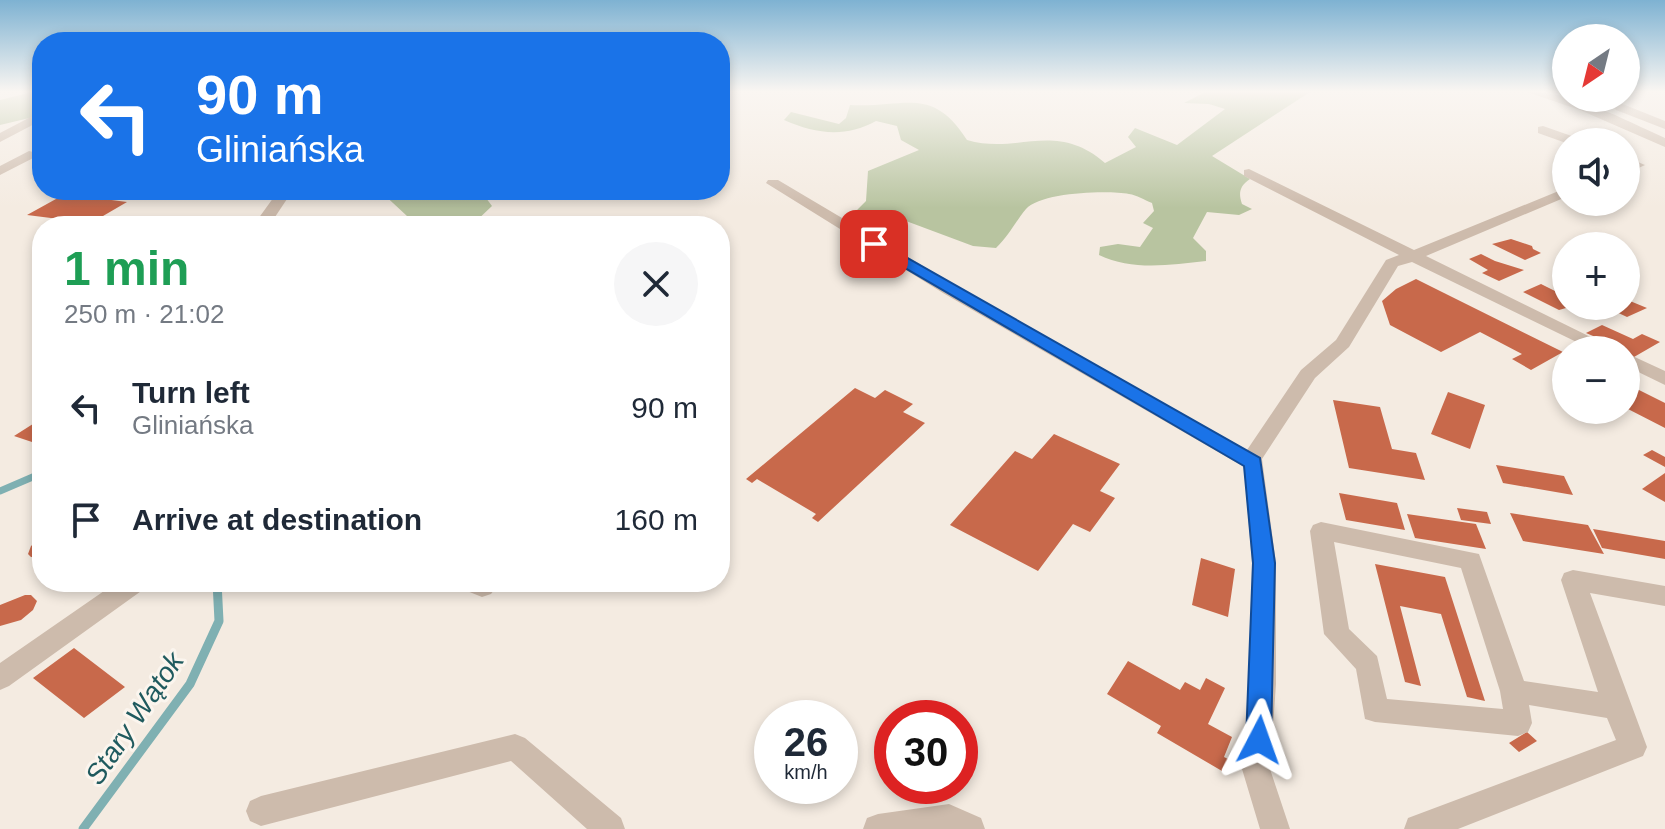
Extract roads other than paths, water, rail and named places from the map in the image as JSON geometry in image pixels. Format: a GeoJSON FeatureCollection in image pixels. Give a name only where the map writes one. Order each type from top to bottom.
{"type":"FeatureCollection","features":[{"type":"Feature","properties":{"kind":"street"},"geometry":{"type":"LineString","coordinates":[[1637,131],[1665,143]]}},
{"type":"Feature","properties":{"kind":"street"},"geometry":{"type":"LineString","coordinates":[[0,171],[32,155]]}},
{"type":"Feature","properties":{"kind":"street"},"geometry":{"type":"LineString","coordinates":[[1249,173],[1579,336]]}},
{"type":"Feature","properties":{"kind":"street"},"geometry":{"type":"LineString","coordinates":[[773,183],[949,289],[1254,463],[1264,563],[1263,684],[1256,769],[1275,829]]}},
{"type":"Feature","properties":{"kind":"street"},"geometry":{"type":"LineString","coordinates":[[1250,461],[1308,374],[1343,343],[1392,263],[1552,198]]}},
{"type":"Feature","properties":{"kind":"street"},"geometry":{"type":"LineString","coordinates":[[1640,366],[1665,379]]}},
{"type":"Feature","properties":{"kind":"street"},"geometry":{"type":"LineString","coordinates":[[1321,531],[1471,561],[1514,691],[1518,723],[1375,710],[1368,664],[1337,634],[1321,531]]}},
{"type":"Feature","properties":{"kind":"street"},"geometry":{"type":"LineString","coordinates":[[1419,829],[1633,747],[1573,580],[1665,596]]}},
{"type":"Feature","properties":{"kind":"street"},"geometry":{"type":"LineString","coordinates":[[0,678],[121,592]]}},
{"type":"Feature","properties":{"kind":"street"},"geometry":{"type":"LineString","coordinates":[[1514,691],[1617,707]]}},
{"type":"Feature","properties":{"kind":"street"},"geometry":{"type":"LineString","coordinates":[[261,811],[515,747],[610,829]]}},
{"type":"Feature","properties":{"kind":"street"},"geometry":{"type":"LineString","coordinates":[[878,829],[949,819],[970,829]]}},
{"type":"Feature","properties":{"kind":"waterway","name":"Stary Wątok"},"geometry":{"type":"LineString","coordinates":[[0,491],[32,477]]}},
{"type":"Feature","properties":{"kind":"waterway","name":"Stary Wątok"},"geometry":{"type":"LineString","coordinates":[[83,829],[190,684],[219,621],[218,592]]}}]}
